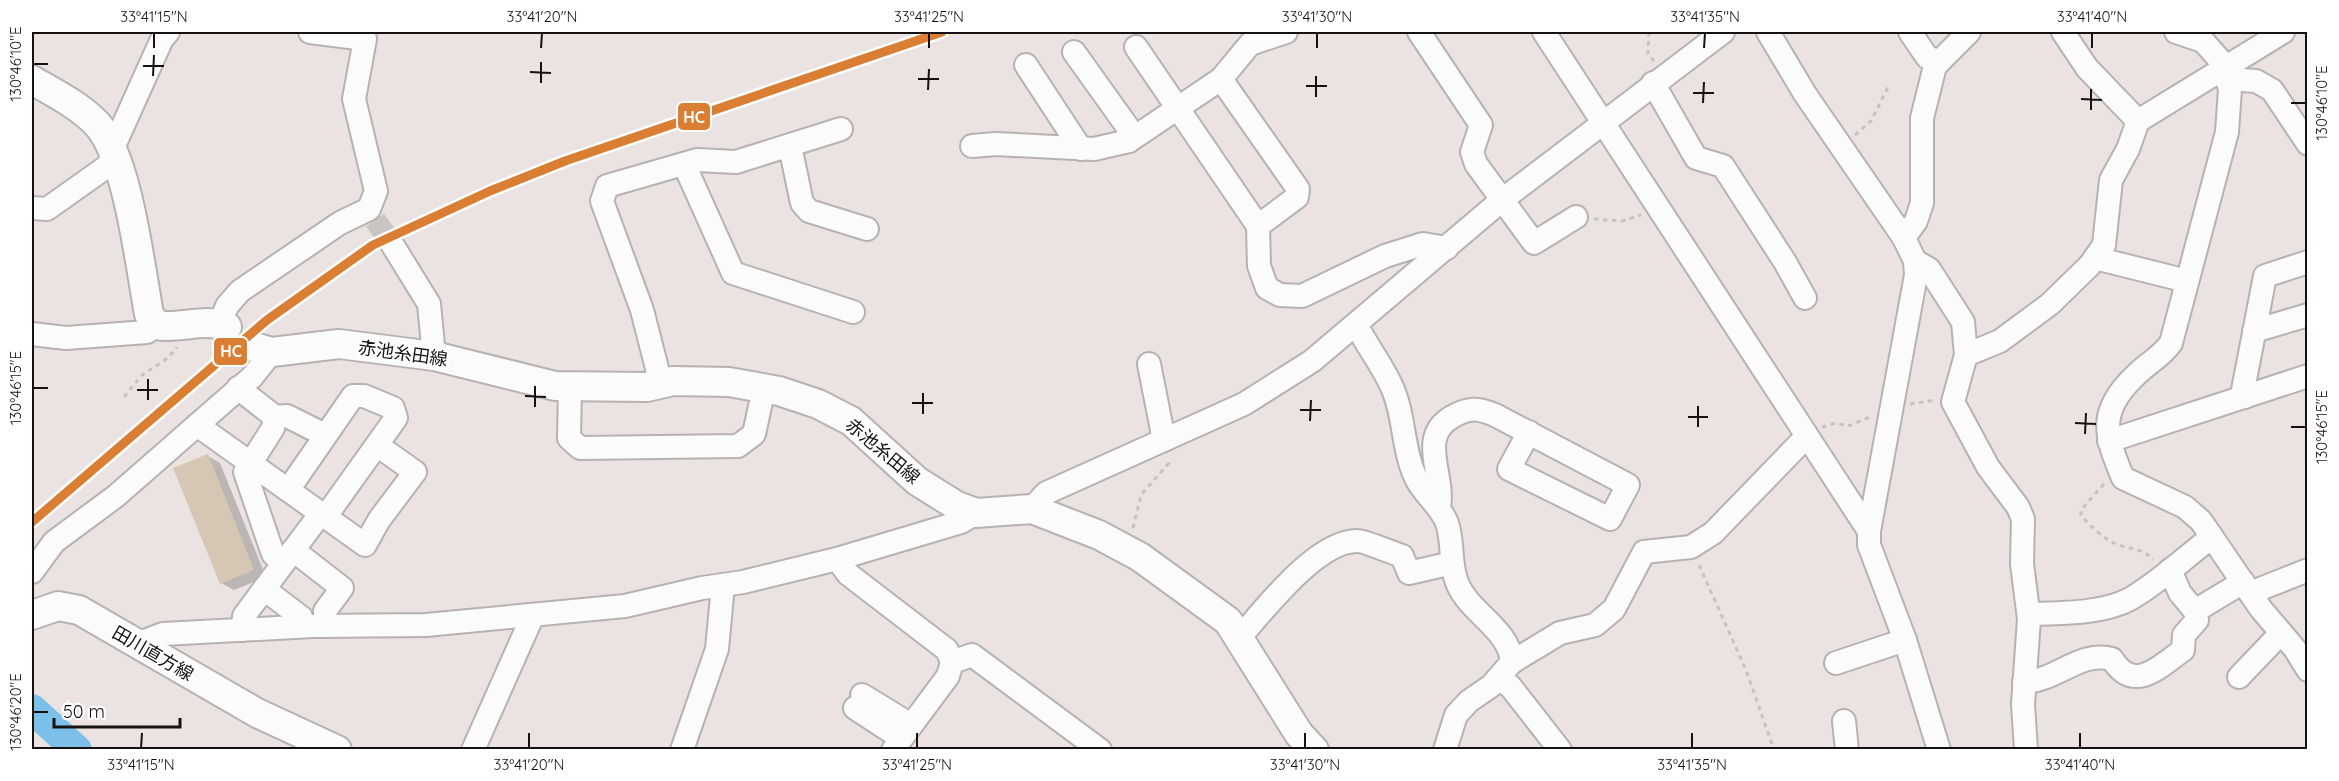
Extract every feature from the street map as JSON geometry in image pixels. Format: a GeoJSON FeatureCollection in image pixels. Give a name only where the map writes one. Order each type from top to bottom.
{"type":"FeatureCollection","features":[{"type":"Feature","properties":{"kind":"main road"},"geometry":{"type":"LineString","coordinates":[[32,80],[78,107],[98,125],[113,148],[122,175],[149,314],[156,325],[166,327],[223,325]]}},
{"type":"Feature","properties":{"kind":"main road","name":"赤池糸田線"},"geometry":{"type":"LineString","coordinates":[[261,349],[339,344],[434,356],[555,386],[647,387],[674,381],[729,382],[764,388],[818,404],[851,421],[917,481],[957,506],[976,513],[1032,509],[1099,535],[1126,549],[1228,621],[1299,734],[1314,750]]}},
{"type":"Feature","properties":{"kind":"main road","name":"田川直方線"},"geometry":{"type":"LineString","coordinates":[[32,615],[58,606],[79,610],[257,713],[337,750]]}},
{"type":"Feature","properties":{"kind":"street"},"geometry":{"type":"LineString","coordinates":[[32,208],[47,209],[109,165],[113,148],[162,39],[168,32]]}},
{"type":"Feature","properties":{"kind":"street"},"geometry":{"type":"LineString","coordinates":[[223,325],[227,306],[240,291],[340,223],[372,214],[376,191],[354,99],[368,35],[310,32]]}},
{"type":"Feature","properties":{"kind":"street"},"geometry":{"type":"LineString","coordinates":[[972,146],[996,144],[1094,149],[1129,141],[1221,79],[1250,44],[1286,32]]}},
{"type":"Feature","properties":{"kind":"street"},"geometry":{"type":"LineString","coordinates":[[1419,32],[1481,125],[1472,152],[1476,164],[1534,243],[1576,217]]}},
{"type":"Feature","properties":{"kind":"street"},"geometry":{"type":"LineString","coordinates":[[1544,32],[1869,531]]}},
{"type":"Feature","properties":{"kind":"street"},"geometry":{"type":"LineString","coordinates":[[1032,509],[1046,493],[1244,404],[1312,361],[1357,326],[1502,200],[1602,122],[1655,73],[1722,32]]}},
{"type":"Feature","properties":{"kind":"street"},"geometry":{"type":"LineString","coordinates":[[1768,32],[1805,94],[1904,238],[1916,261],[1916,275],[1869,531],[1869,545],[1905,640],[1939,750]]}},
{"type":"Feature","properties":{"kind":"street"},"geometry":{"type":"LineString","coordinates":[[1910,32],[1927,57],[1939,62]]}},
{"type":"Feature","properties":{"kind":"street"},"geometry":{"type":"LineString","coordinates":[[1904,238],[1916,221],[1922,203],[1922,117],[1939,62],[1969,32]]}},
{"type":"Feature","properties":{"kind":"street"},"geometry":{"type":"LineString","coordinates":[[2063,32],[2087,68],[2138,121]]}},
{"type":"Feature","properties":{"kind":"street"},"geometry":{"type":"LineString","coordinates":[[1966,355],[2000,341],[2042,310],[2095,258],[2104,245],[2111,180],[2128,149],[2138,121],[2226,74],[2283,32]]}},
{"type":"Feature","properties":{"kind":"street"},"geometry":{"type":"LineString","coordinates":[[2188,34],[2203,41],[2220,60],[2226,74],[2230,89],[2227,132],[2171,343],[2159,359],[2137,373],[2111,404],[2109,441],[2123,478],[2185,507],[2201,521],[2246,588],[2307,667]]}},
{"type":"Feature","properties":{"kind":"street"},"geometry":{"type":"LineString","coordinates":[[1136,47],[1180,108],[1258,226],[1259,266],[1267,288],[1280,295],[1302,296],[1386,256],[1423,244],[1447,248]]}},
{"type":"Feature","properties":{"kind":"street"},"geometry":{"type":"LineString","coordinates":[[1074,52],[1129,129],[1129,141]]}},
{"type":"Feature","properties":{"kind":"street"},"geometry":{"type":"LineString","coordinates":[[1026,65],[1081,149]]}},
{"type":"Feature","properties":{"kind":"street"},"geometry":{"type":"LineString","coordinates":[[1655,73],[1696,158],[1723,166],[1805,298]]}},
{"type":"Feature","properties":{"kind":"street"},"geometry":{"type":"LineString","coordinates":[[2226,74],[2256,81],[2272,90],[2307,144]]}},
{"type":"Feature","properties":{"kind":"street"},"geometry":{"type":"LineString","coordinates":[[1221,79],[1298,189],[1297,197],[1258,226]]}},
{"type":"Feature","properties":{"kind":"street"},"geometry":{"type":"LineString","coordinates":[[661,384],[642,310],[602,201],[607,186],[697,160],[736,162],[841,129]]}},
{"type":"Feature","properties":{"kind":"street"},"geometry":{"type":"LineString","coordinates":[[790,146],[802,203],[809,211],[867,229]]}},
{"type":"Feature","properties":{"kind":"street"},"geometry":{"type":"LineString","coordinates":[[684,164],[733,273],[853,312]]}},
{"type":"Feature","properties":{"kind":"street"},"geometry":{"type":"LineString","coordinates":[[392,244],[429,304],[434,356]]}},
{"type":"Feature","properties":{"kind":"street"},"geometry":{"type":"LineString","coordinates":[[2095,258],[2187,281]]}},
{"type":"Feature","properties":{"kind":"street"},"geometry":{"type":"LineString","coordinates":[[1916,261],[1929,269],[1963,322],[1966,355],[1953,402],[1988,467],[2018,507],[2023,519],[2022,564],[2028,614],[2024,682],[2026,750]]}},
{"type":"Feature","properties":{"kind":"street"},"geometry":{"type":"LineString","coordinates":[[2245,397],[2243,390],[2265,276],[2307,262]]}},
{"type":"Feature","properties":{"kind":"street"},"geometry":{"type":"LineString","coordinates":[[2254,332],[2307,315]]}},
{"type":"Feature","properties":{"kind":"street"},"geometry":{"type":"LineString","coordinates":[[32,334],[66,338],[135,333],[147,332],[156,325]]}},
{"type":"Feature","properties":{"kind":"street"},"geometry":{"type":"LineString","coordinates":[[1357,326],[1392,386],[1416,478],[1439,507],[1453,548],[1452,563],[1458,587],[1500,634],[1511,651],[1512,662]]}},
{"type":"Feature","properties":{"kind":"street"},"geometry":{"type":"LineString","coordinates":[[32,572],[54,542],[116,496],[238,388],[261,349]]}},
{"type":"Feature","properties":{"kind":"street"},"geometry":{"type":"LineString","coordinates":[[1149,363],[1164,440]]}},
{"type":"Feature","properties":{"kind":"street"},"geometry":{"type":"LineString","coordinates":[[2109,441],[2307,376]]}},
{"type":"Feature","properties":{"kind":"street"},"geometry":{"type":"LineString","coordinates":[[570,387],[569,438],[580,448],[738,446],[754,434],[764,388]]}},
{"type":"Feature","properties":{"kind":"street"},"geometry":{"type":"LineString","coordinates":[[238,388],[275,417],[286,416],[325,435]]}},
{"type":"Feature","properties":{"kind":"street"},"geometry":{"type":"LineString","coordinates":[[243,630],[244,616],[396,418],[393,408],[364,396],[353,396],[288,490]]}},
{"type":"Feature","properties":{"kind":"street"},"geometry":{"type":"LineString","coordinates":[[1439,507],[1442,490],[1434,460],[1434,440],[1442,423],[1466,409],[1475,408],[1529,432],[1628,485],[1610,519],[1509,469],[1529,432]]}},
{"type":"Feature","properties":{"kind":"street"},"geometry":{"type":"LineString","coordinates":[[275,417],[273,428],[249,462],[245,472],[273,554],[288,556],[342,588],[325,611],[325,626]]}},
{"type":"Feature","properties":{"kind":"street"},"geometry":{"type":"LineString","coordinates":[[197,425],[365,545],[378,520],[414,472],[377,445]]}},
{"type":"Feature","properties":{"kind":"street"},"geometry":{"type":"LineString","coordinates":[[1445,750],[1456,715],[1469,701],[1498,679],[1512,662],[1560,633],[1595,625],[1614,609],[1644,552],[1691,547],[1713,533],[1806,437]]}},
{"type":"Feature","properties":{"kind":"street"},"geometry":{"type":"LineString","coordinates":[[137,644],[163,634],[301,626],[426,625],[625,606],[837,559],[961,522],[976,513]]}},
{"type":"Feature","properties":{"kind":"street"},"geometry":{"type":"LineString","coordinates":[[2028,614],[2109,606],[2128,599],[2168,572],[2212,537]]}},
{"type":"Feature","properties":{"kind":"street"},"geometry":{"type":"LineString","coordinates":[[1240,637],[1297,572],[1335,548],[1358,541],[1402,556],[1409,573],[1452,563]]}},
{"type":"Feature","properties":{"kind":"street"},"geometry":{"type":"LineString","coordinates":[[837,559],[848,574],[947,650],[952,662],[948,676],[902,738],[858,701]]}},
{"type":"Feature","properties":{"kind":"street"},"geometry":{"type":"LineString","coordinates":[[2195,611],[2246,588],[2307,570]]}},
{"type":"Feature","properties":{"kind":"street"},"geometry":{"type":"LineString","coordinates":[[2024,682],[2041,682],[2082,660],[2104,657],[2112,659],[2118,669],[2132,676],[2145,676],[2182,650],[2184,635],[2197,620],[2195,611],[2180,593],[2168,572]]}},
{"type":"Feature","properties":{"kind":"street"},"geometry":{"type":"LineString","coordinates":[[682,750],[717,649],[723,585]]}},
{"type":"Feature","properties":{"kind":"street"},"geometry":{"type":"LineString","coordinates":[[264,589],[301,617],[301,626]]}},
{"type":"Feature","properties":{"kind":"street"},"geometry":{"type":"LineString","coordinates":[[473,750],[533,615]]}},
{"type":"Feature","properties":{"kind":"street"},"geometry":{"type":"LineString","coordinates":[[2239,677],[2281,633]]}},
{"type":"Feature","properties":{"kind":"street"},"geometry":{"type":"LineString","coordinates":[[1836,663],[1905,640]]}},
{"type":"Feature","properties":{"kind":"street"},"geometry":{"type":"LineString","coordinates":[[952,662],[972,655],[1100,750]]}},
{"type":"Feature","properties":{"kind":"street"},"geometry":{"type":"LineString","coordinates":[[1498,679],[1510,686],[1560,750]]}},
{"type":"Feature","properties":{"kind":"street"},"geometry":{"type":"LineString","coordinates":[[1844,721],[1847,750]]}},
{"type":"Feature","properties":{"kind":"path"},"geometry":{"type":"LineString","coordinates":[[1649,32],[1648,54],[1655,73]]}},
{"type":"Feature","properties":{"kind":"path"},"geometry":{"type":"LineString","coordinates":[[1854,137],[1871,121],[1888,87]]}},
{"type":"Feature","properties":{"kind":"path"},"geometry":{"type":"LineString","coordinates":[[1576,217],[1622,220],[1660,211]]}},
{"type":"Feature","properties":{"kind":"path"},"geometry":{"type":"LineString","coordinates":[[124,397],[142,375],[168,358],[184,339],[188,325]]}},
{"type":"Feature","properties":{"kind":"path"},"geometry":{"type":"LineString","coordinates":[[1806,437],[1828,425],[1836,423],[1848,426],[1893,407],[1938,400],[1953,402]]}},
{"type":"Feature","properties":{"kind":"path"},"geometry":{"type":"LineString","coordinates":[[1126,549],[1141,495],[1169,463],[1164,440]]}},
{"type":"Feature","properties":{"kind":"path"},"geometry":{"type":"LineString","coordinates":[[2123,478],[2106,483],[2081,510],[2081,516],[2100,535],[2118,545],[2146,551],[2168,572]]}},
{"type":"Feature","properties":{"kind":"path"},"geometry":{"type":"LineString","coordinates":[[1691,547],[1746,670],[1773,750]]}},
{"type":"Feature","properties":{"kind":"building"},"geometry":{"type":"Polygon","coordinates":[[[208,454],[254,570],[220,584],[173,468],[208,454]]]}},
{"type":"Feature","properties":{"kind":"waterway"},"geometry":{"type":"LineString","coordinates":[[32,709],[77,750]]}},
{"type":"Feature","properties":{"kind":"tunnel"},"geometry":{"type":"LineString","coordinates":[[375,220],[392,244]]}},
{"type":"Feature","properties":{"kind":"transit line","name":"HC"},"geometry":{"type":"LineString","coordinates":[[32,522],[267,320],[373,245],[490,191],[565,161],[942,32]]}}]}
